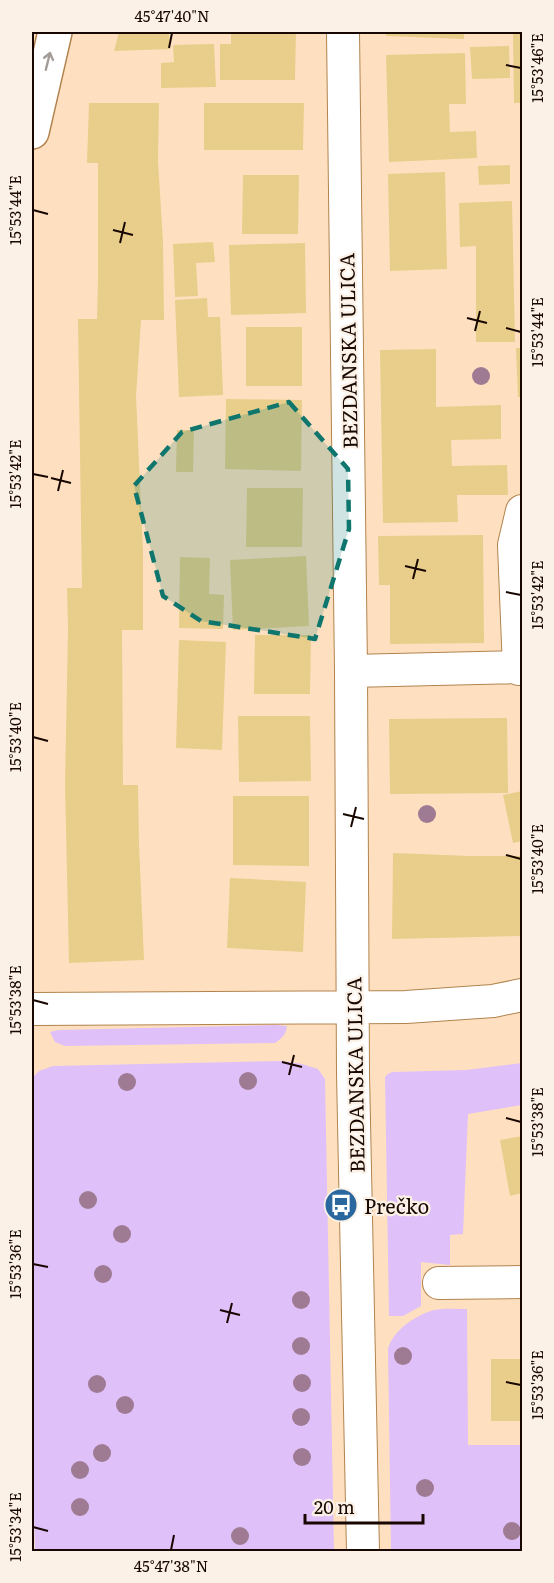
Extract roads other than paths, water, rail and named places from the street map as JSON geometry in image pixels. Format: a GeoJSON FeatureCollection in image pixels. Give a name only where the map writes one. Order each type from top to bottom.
{"type":"FeatureCollection","features":[{"type":"Feature","properties":{"kind":"street"},"geometry":{"type":"LineString","coordinates":[[32,132],[55,32]]}},
{"type":"Feature","properties":{"kind":"street","name":"BEZDANSKA ULICA"},"geometry":{"type":"LineString","coordinates":[[344,32],[353,1007],[363,1551]]}},
{"type":"Feature","properties":{"kind":"street"},"geometry":{"type":"LineString","coordinates":[[351,671],[520,668],[514,545],[522,511]]}},
{"type":"Feature","properties":{"kind":"street"},"geometry":{"type":"LineString","coordinates":[[32,1009],[406,1007],[493,1001],[522,995]]}},
{"type":"Feature","properties":{"kind":"street"},"geometry":{"type":"LineString","coordinates":[[439,1283],[522,1282]]}},
{"type":"Feature","properties":{"kind":"place","name":"Prečko"},"geometry":{"type":"Point","coordinates":[341,1205]}}]}
